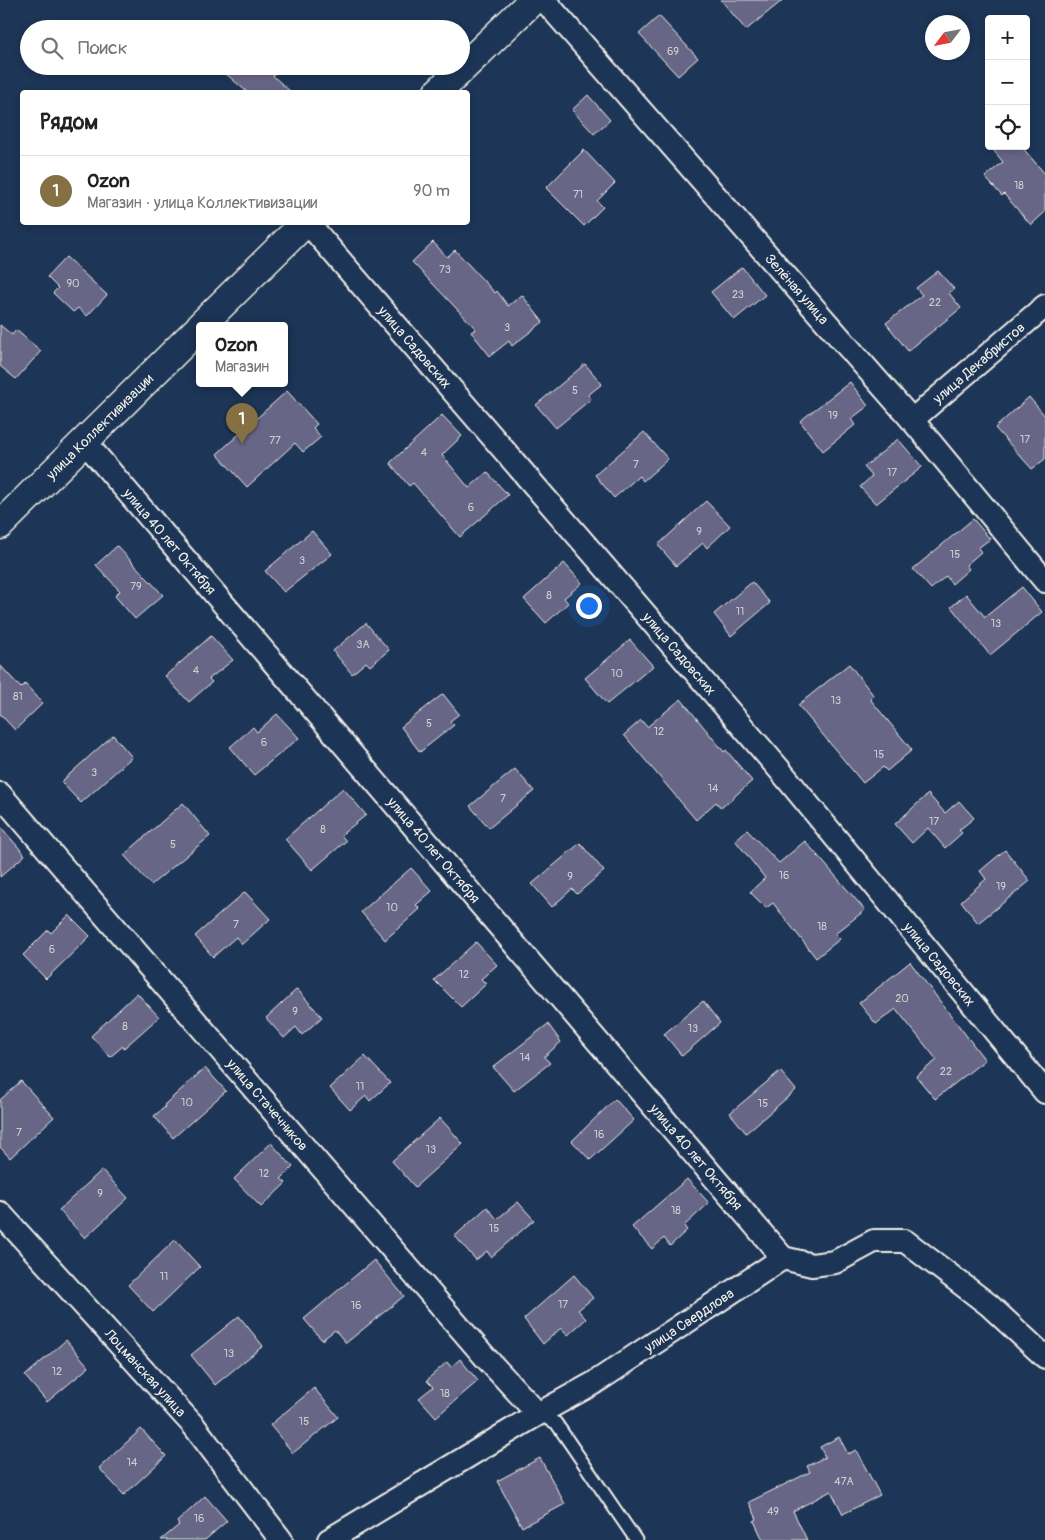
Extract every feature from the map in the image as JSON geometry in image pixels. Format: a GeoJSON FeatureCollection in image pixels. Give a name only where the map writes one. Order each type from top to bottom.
{"type":"FeatureCollection","features":[{"type":"Feature","properties":{"kind":"main road"},"geometry":{"type":"LineString","coordinates":[[470,61],[533,0]]}},
{"type":"Feature","properties":{"kind":"main road"},"geometry":{"type":"LineString","coordinates":[[440,90],[456,75]]}},
{"type":"Feature","properties":{"kind":"main road","name":"улица Коллективизации"},"geometry":{"type":"LineString","coordinates":[[204,322],[303,225]]}},
{"type":"Feature","properties":{"kind":"main road","name":"улица Коллективизации"},"geometry":{"type":"LineString","coordinates":[[0,525],[196,330]]}},
{"type":"Feature","properties":{"kind":"street","name":"Зелёная улица"},"geometry":{"type":"LineString","coordinates":[[544,0],[912,420],[1045,582]]}},
{"type":"Feature","properties":{"kind":"street","name":"улица Садовских"},"geometry":{"type":"LineString","coordinates":[[309,225],[779,769],[1045,1092]]}},
{"type":"Feature","properties":{"kind":"street","name":"улица Декабристов"},"geometry":{"type":"LineString","coordinates":[[912,420],[1045,306]]}},
{"type":"Feature","properties":{"kind":"street","name":"улица 40 лет Октября"},"geometry":{"type":"LineString","coordinates":[[84,441],[783,1258]]}},
{"type":"Feature","properties":{"kind":"street","name":"улица Стачечников"},"geometry":{"type":"LineString","coordinates":[[0,794],[486,1358],[538,1414]]}},
{"type":"Feature","properties":{"kind":"street","name":"Лоцманская улица"},"geometry":{"type":"LineString","coordinates":[[0,1213],[194,1426],[281,1540]]}},
{"type":"Feature","properties":{"kind":"street"},"geometry":{"type":"LineString","coordinates":[[783,1258],[812,1265],[834,1262],[874,1241],[905,1241],[989,1305],[1045,1357]]}},
{"type":"Feature","properties":{"kind":"street","name":"улица Свердлова"},"geometry":{"type":"LineString","coordinates":[[329,1540],[538,1414],[594,1383],[783,1258]]}},
{"type":"Feature","properties":{"kind":"lane"},"geometry":{"type":"LineString","coordinates":[[538,1414],[556,1423],[636,1540]]}},
{"type":"Feature","properties":{"kind":"building"},"geometry":{"type":"Polygon","coordinates":[[[721,0],[783,0],[746,30],[721,0]]]}},
{"type":"Feature","properties":{"kind":"building"},"geometry":{"type":"Polygon","coordinates":[[[659,16],[698,58],[678,76],[639,34],[659,16]]]}},
{"type":"Feature","properties":{"kind":"building"},"geometry":{"type":"Polygon","coordinates":[[[227,75],[274,75],[289,90],[245,90],[227,75]]]}},
{"type":"Feature","properties":{"kind":"building"},"geometry":{"type":"Polygon","coordinates":[[[588,95],[610,120],[594,134],[572,110],[588,95]]]}},
{"type":"Feature","properties":{"kind":"building"},"geometry":{"type":"Polygon","coordinates":[[[584,150],[615,183],[597,201],[603,207],[584,226],[546,188],[584,150]]]}},
{"type":"Feature","properties":{"kind":"building"},"geometry":{"type":"Polygon","coordinates":[[[993,150],[1024,150],[1045,174],[1045,212],[1031,225],[1004,194],[1002,196],[985,177],[1003,162],[993,150]]]}},
{"type":"Feature","properties":{"kind":"building"},"geometry":{"type":"Polygon","coordinates":[[[433,242],[447,257],[455,250],[495,293],[497,291],[508,306],[522,295],[543,322],[512,346],[509,341],[490,356],[471,332],[476,329],[412,262],[433,242]]]}},
{"type":"Feature","properties":{"kind":"building"},"geometry":{"type":"Polygon","coordinates":[[[66,257],[107,295],[87,316],[78,308],[73,312],[53,293],[58,288],[47,277],[66,257]]]}},
{"type":"Feature","properties":{"kind":"building"},"geometry":{"type":"Polygon","coordinates":[[[742,267],[765,295],[734,320],[711,292],[742,267]]]}},
{"type":"Feature","properties":{"kind":"building"},"geometry":{"type":"Polygon","coordinates":[[[938,271],[954,289],[949,293],[961,308],[908,351],[886,323],[922,295],[916,288],[938,271]]]}},
{"type":"Feature","properties":{"kind":"building"},"geometry":{"type":"Polygon","coordinates":[[[0,325],[12,335],[16,330],[41,351],[16,379],[0,366],[0,325]]]}},
{"type":"Feature","properties":{"kind":"building"},"geometry":{"type":"Polygon","coordinates":[[[585,364],[602,384],[588,395],[591,399],[556,428],[536,405],[585,364]]]}},
{"type":"Feature","properties":{"kind":"building"},"geometry":{"type":"Polygon","coordinates":[[[850,382],[868,406],[851,419],[855,425],[823,451],[800,421],[850,382]]]}},
{"type":"Feature","properties":{"kind":"building"},"geometry":{"type":"Polygon","coordinates":[[[287,391],[317,424],[313,428],[321,437],[303,452],[295,443],[247,487],[217,454],[287,391]]]}},
{"type":"Feature","properties":{"kind":"building"},"geometry":{"type":"Polygon","coordinates":[[[1029,397],[1045,416],[1045,459],[1032,469],[995,428],[1029,397]]]}},
{"type":"Feature","properties":{"kind":"building"},"geometry":{"type":"Polygon","coordinates":[[[442,415],[462,436],[442,455],[469,488],[487,472],[508,495],[460,537],[413,483],[409,486],[390,463],[442,415]]]}},
{"type":"Feature","properties":{"kind":"building"},"geometry":{"type":"Polygon","coordinates":[[[644,432],[668,459],[643,481],[639,476],[614,498],[595,475],[644,432]]]}},
{"type":"Feature","properties":{"kind":"building"},"geometry":{"type":"Polygon","coordinates":[[[898,439],[922,467],[876,504],[860,487],[872,476],[864,467],[898,439]]]}},
{"type":"Feature","properties":{"kind":"building"},"geometry":{"type":"Polygon","coordinates":[[[706,501],[730,526],[707,548],[703,543],[676,566],[658,545],[706,501]]]}},
{"type":"Feature","properties":{"kind":"building"},"geometry":{"type":"Polygon","coordinates":[[[973,519],[990,539],[978,548],[981,552],[966,565],[969,569],[952,584],[946,576],[931,589],[913,569],[973,519]]]}},
{"type":"Feature","properties":{"kind":"building"},"geometry":{"type":"Polygon","coordinates":[[[312,531],[332,554],[284,592],[265,571],[312,531]]]}},
{"type":"Feature","properties":{"kind":"building"},"geometry":{"type":"Polygon","coordinates":[[[117,546],[163,595],[135,619],[115,596],[120,591],[96,565],[117,546]]]}},
{"type":"Feature","properties":{"kind":"building"},"geometry":{"type":"Polygon","coordinates":[[[564,563],[582,583],[564,598],[568,603],[546,623],[524,599],[564,563]]]}},
{"type":"Feature","properties":{"kind":"building"},"geometry":{"type":"Polygon","coordinates":[[[752,582],[770,603],[731,636],[714,614],[752,582]]]}},
{"type":"Feature","properties":{"kind":"building"},"geometry":{"type":"Polygon","coordinates":[[[1022,587],[1042,612],[990,655],[951,607],[966,594],[985,617],[1022,587]]]}},
{"type":"Feature","properties":{"kind":"building"},"geometry":{"type":"Polygon","coordinates":[[[366,623],[389,650],[370,666],[366,662],[352,674],[333,651],[366,623]]]}},
{"type":"Feature","properties":{"kind":"building"},"geometry":{"type":"Polygon","coordinates":[[[211,636],[233,660],[209,679],[212,682],[189,702],[165,676],[211,636]]]}},
{"type":"Feature","properties":{"kind":"building"},"geometry":{"type":"Polygon","coordinates":[[[630,640],[653,666],[607,704],[585,678],[630,640]]]}},
{"type":"Feature","properties":{"kind":"building"},"geometry":{"type":"Polygon","coordinates":[[[849,664],[874,696],[870,699],[912,750],[887,771],[883,767],[863,783],[798,705],[849,664]]]}},
{"type":"Feature","properties":{"kind":"building"},"geometry":{"type":"Polygon","coordinates":[[[0,665],[21,688],[25,684],[43,703],[15,730],[0,714],[0,665]]]}},
{"type":"Feature","properties":{"kind":"building"},"geometry":{"type":"Polygon","coordinates":[[[443,694],[459,714],[450,721],[454,725],[420,752],[401,727],[443,694]]]}},
{"type":"Feature","properties":{"kind":"building"},"geometry":{"type":"Polygon","coordinates":[[[681,699],[724,752],[726,750],[752,781],[721,808],[716,802],[696,820],[624,735],[641,720],[647,727],[681,699]]]}},
{"type":"Feature","properties":{"kind":"building"},"geometry":{"type":"Polygon","coordinates":[[[277,714],[299,738],[254,775],[230,747],[253,727],[257,732],[277,714]]]}},
{"type":"Feature","properties":{"kind":"building"},"geometry":{"type":"Polygon","coordinates":[[[113,735],[132,757],[81,803],[61,782],[113,735]]]}},
{"type":"Feature","properties":{"kind":"building"},"geometry":{"type":"Polygon","coordinates":[[[515,769],[534,791],[489,828],[470,806],[515,769]]]}},
{"type":"Feature","properties":{"kind":"building"},"geometry":{"type":"Polygon","coordinates":[[[343,788],[366,815],[341,835],[346,841],[312,870],[285,839],[343,788]]]}},
{"type":"Feature","properties":{"kind":"building"},"geometry":{"type":"Polygon","coordinates":[[[928,794],[945,813],[959,801],[974,818],[959,830],[962,833],[945,848],[928,828],[912,843],[895,824],[928,794]]]}},
{"type":"Feature","properties":{"kind":"building"},"geometry":{"type":"Polygon","coordinates":[[[183,803],[210,836],[151,885],[124,855],[183,803]]]}},
{"type":"Feature","properties":{"kind":"building"},"geometry":{"type":"Polygon","coordinates":[[[0,826],[25,855],[0,877],[0,826]]]}},
{"type":"Feature","properties":{"kind":"building"},"geometry":{"type":"Polygon","coordinates":[[[747,830],[779,863],[805,841],[865,910],[835,934],[840,939],[816,958],[773,903],[766,908],[750,892],[765,878],[735,840],[747,830]]]}},
{"type":"Feature","properties":{"kind":"building"},"geometry":{"type":"Polygon","coordinates":[[[580,843],[604,871],[577,894],[572,889],[552,907],[532,884],[580,843]]]}},
{"type":"Feature","properties":{"kind":"building"},"geometry":{"type":"Polygon","coordinates":[[[1005,850],[1030,881],[978,923],[961,901],[986,879],[980,871],[1005,850]]]}},
{"type":"Feature","properties":{"kind":"building"},"geometry":{"type":"Polygon","coordinates":[[[411,868],[432,891],[416,905],[420,909],[385,940],[361,912],[411,868]]]}},
{"type":"Feature","properties":{"kind":"building"},"geometry":{"type":"Polygon","coordinates":[[[245,892],[270,919],[242,944],[236,937],[213,957],[195,936],[245,892]]]}},
{"type":"Feature","properties":{"kind":"building"},"geometry":{"type":"Polygon","coordinates":[[[69,915],[90,936],[46,979],[23,955],[48,930],[51,933],[69,915]]]}},
{"type":"Feature","properties":{"kind":"building"},"geometry":{"type":"Polygon","coordinates":[[[476,942],[497,965],[481,979],[486,984],[461,1007],[434,980],[476,942]]]}},
{"type":"Feature","properties":{"kind":"building"},"geometry":{"type":"Polygon","coordinates":[[[910,962],[985,1060],[935,1099],[916,1076],[937,1060],[896,1009],[876,1024],[859,1003],[910,962]]]}},
{"type":"Feature","properties":{"kind":"building"},"geometry":{"type":"Polygon","coordinates":[[[297,989],[322,1017],[302,1035],[296,1027],[284,1038],[266,1018],[297,989]]]}},
{"type":"Feature","properties":{"kind":"building"},"geometry":{"type":"Polygon","coordinates":[[[137,993],[159,1017],[124,1048],[123,1046],[110,1057],[91,1036],[137,993]]]}},
{"type":"Feature","properties":{"kind":"building"},"geometry":{"type":"Polygon","coordinates":[[[703,1001],[720,1023],[682,1056],[664,1034],[703,1001]]]}},
{"type":"Feature","properties":{"kind":"building"},"geometry":{"type":"Polygon","coordinates":[[[548,1024],[561,1042],[544,1057],[550,1063],[514,1091],[493,1067],[548,1024]]]}},
{"type":"Feature","properties":{"kind":"building"},"geometry":{"type":"Polygon","coordinates":[[[365,1056],[390,1083],[370,1101],[366,1096],[350,1110],[330,1088],[365,1056]]]}},
{"type":"Feature","properties":{"kind":"building"},"geometry":{"type":"Polygon","coordinates":[[[205,1068],[226,1091],[173,1138],[154,1116],[205,1068]]]}},
{"type":"Feature","properties":{"kind":"building"},"geometry":{"type":"Polygon","coordinates":[[[780,1071],[796,1090],[746,1133],[730,1113],[780,1071]]]}},
{"type":"Feature","properties":{"kind":"building"},"geometry":{"type":"Polygon","coordinates":[[[21,1081],[54,1117],[10,1158],[0,1147],[0,1100],[21,1081]]]}},
{"type":"Feature","properties":{"kind":"building"},"geometry":{"type":"Polygon","coordinates":[[[615,1099],[634,1120],[590,1160],[572,1141],[615,1099]]]}},
{"type":"Feature","properties":{"kind":"building"},"geometry":{"type":"Polygon","coordinates":[[[440,1118],[463,1144],[415,1187],[392,1161],[440,1118]]]}},
{"type":"Feature","properties":{"kind":"building"},"geometry":{"type":"Polygon","coordinates":[[[271,1143],[293,1167],[281,1179],[286,1183],[261,1207],[234,1179],[271,1143]]]}},
{"type":"Feature","properties":{"kind":"building"},"geometry":{"type":"Polygon","coordinates":[[[102,1170],[128,1198],[85,1238],[59,1210],[102,1170]]]}},
{"type":"Feature","properties":{"kind":"building"},"geometry":{"type":"Polygon","coordinates":[[[687,1179],[709,1203],[684,1226],[687,1230],[670,1246],[664,1238],[652,1249],[632,1227],[687,1179]]]}},
{"type":"Feature","properties":{"kind":"building"},"geometry":{"type":"Polygon","coordinates":[[[518,1202],[534,1220],[491,1257],[487,1251],[476,1260],[455,1236],[487,1207],[497,1219],[518,1202]]]}},
{"type":"Feature","properties":{"kind":"building"},"geometry":{"type":"Polygon","coordinates":[[[175,1240],[200,1267],[153,1312],[128,1285],[175,1240]]]}},
{"type":"Feature","properties":{"kind":"building"},"geometry":{"type":"Polygon","coordinates":[[[374,1260],[404,1296],[346,1343],[335,1330],[322,1340],[304,1319],[374,1260]]]}},
{"type":"Feature","properties":{"kind":"building"},"geometry":{"type":"Polygon","coordinates":[[[574,1275],[593,1298],[578,1310],[586,1319],[568,1335],[561,1328],[543,1344],[524,1319],[574,1275]]]}},
{"type":"Feature","properties":{"kind":"building"},"geometry":{"type":"Polygon","coordinates":[[[239,1316],[263,1346],[215,1385],[191,1355],[239,1316]]]}},
{"type":"Feature","properties":{"kind":"building"},"geometry":{"type":"Polygon","coordinates":[[[66,1340],[89,1367],[47,1402],[25,1376],[66,1340]]]}},
{"type":"Feature","properties":{"kind":"building"},"geometry":{"type":"Polygon","coordinates":[[[460,1359],[478,1381],[436,1417],[419,1398],[433,1387],[427,1381],[430,1377],[447,1362],[451,1367],[460,1359]]]}},
{"type":"Feature","properties":{"kind":"building"},"geometry":{"type":"Polygon","coordinates":[[[314,1388],[338,1417],[293,1453],[270,1425],[314,1388]]]}},
{"type":"Feature","properties":{"kind":"building"},"geometry":{"type":"Polygon","coordinates":[[[141,1429],[166,1456],[124,1495],[99,1468],[141,1429]]]}},
{"type":"Feature","properties":{"kind":"building"},"geometry":{"type":"Polygon","coordinates":[[[839,1437],[848,1454],[856,1450],[880,1495],[843,1514],[831,1491],[793,1511],[807,1540],[763,1540],[754,1521],[757,1519],[749,1502],[810,1472],[807,1466],[825,1457],[820,1447],[839,1437]]]}},
{"type":"Feature","properties":{"kind":"building"},"geometry":{"type":"Polygon","coordinates":[[[540,1458],[565,1504],[522,1527],[497,1481],[540,1458]]]}},
{"type":"Feature","properties":{"kind":"building"},"geometry":{"type":"Polygon","coordinates":[[[205,1496],[227,1521],[205,1540],[161,1540],[179,1525],[177,1522],[205,1496]]]}},
{"type":"Feature","properties":{"kind":"place","name":"Ozon"},"geometry":{"type":"Point","coordinates":[242,444]}}]}
